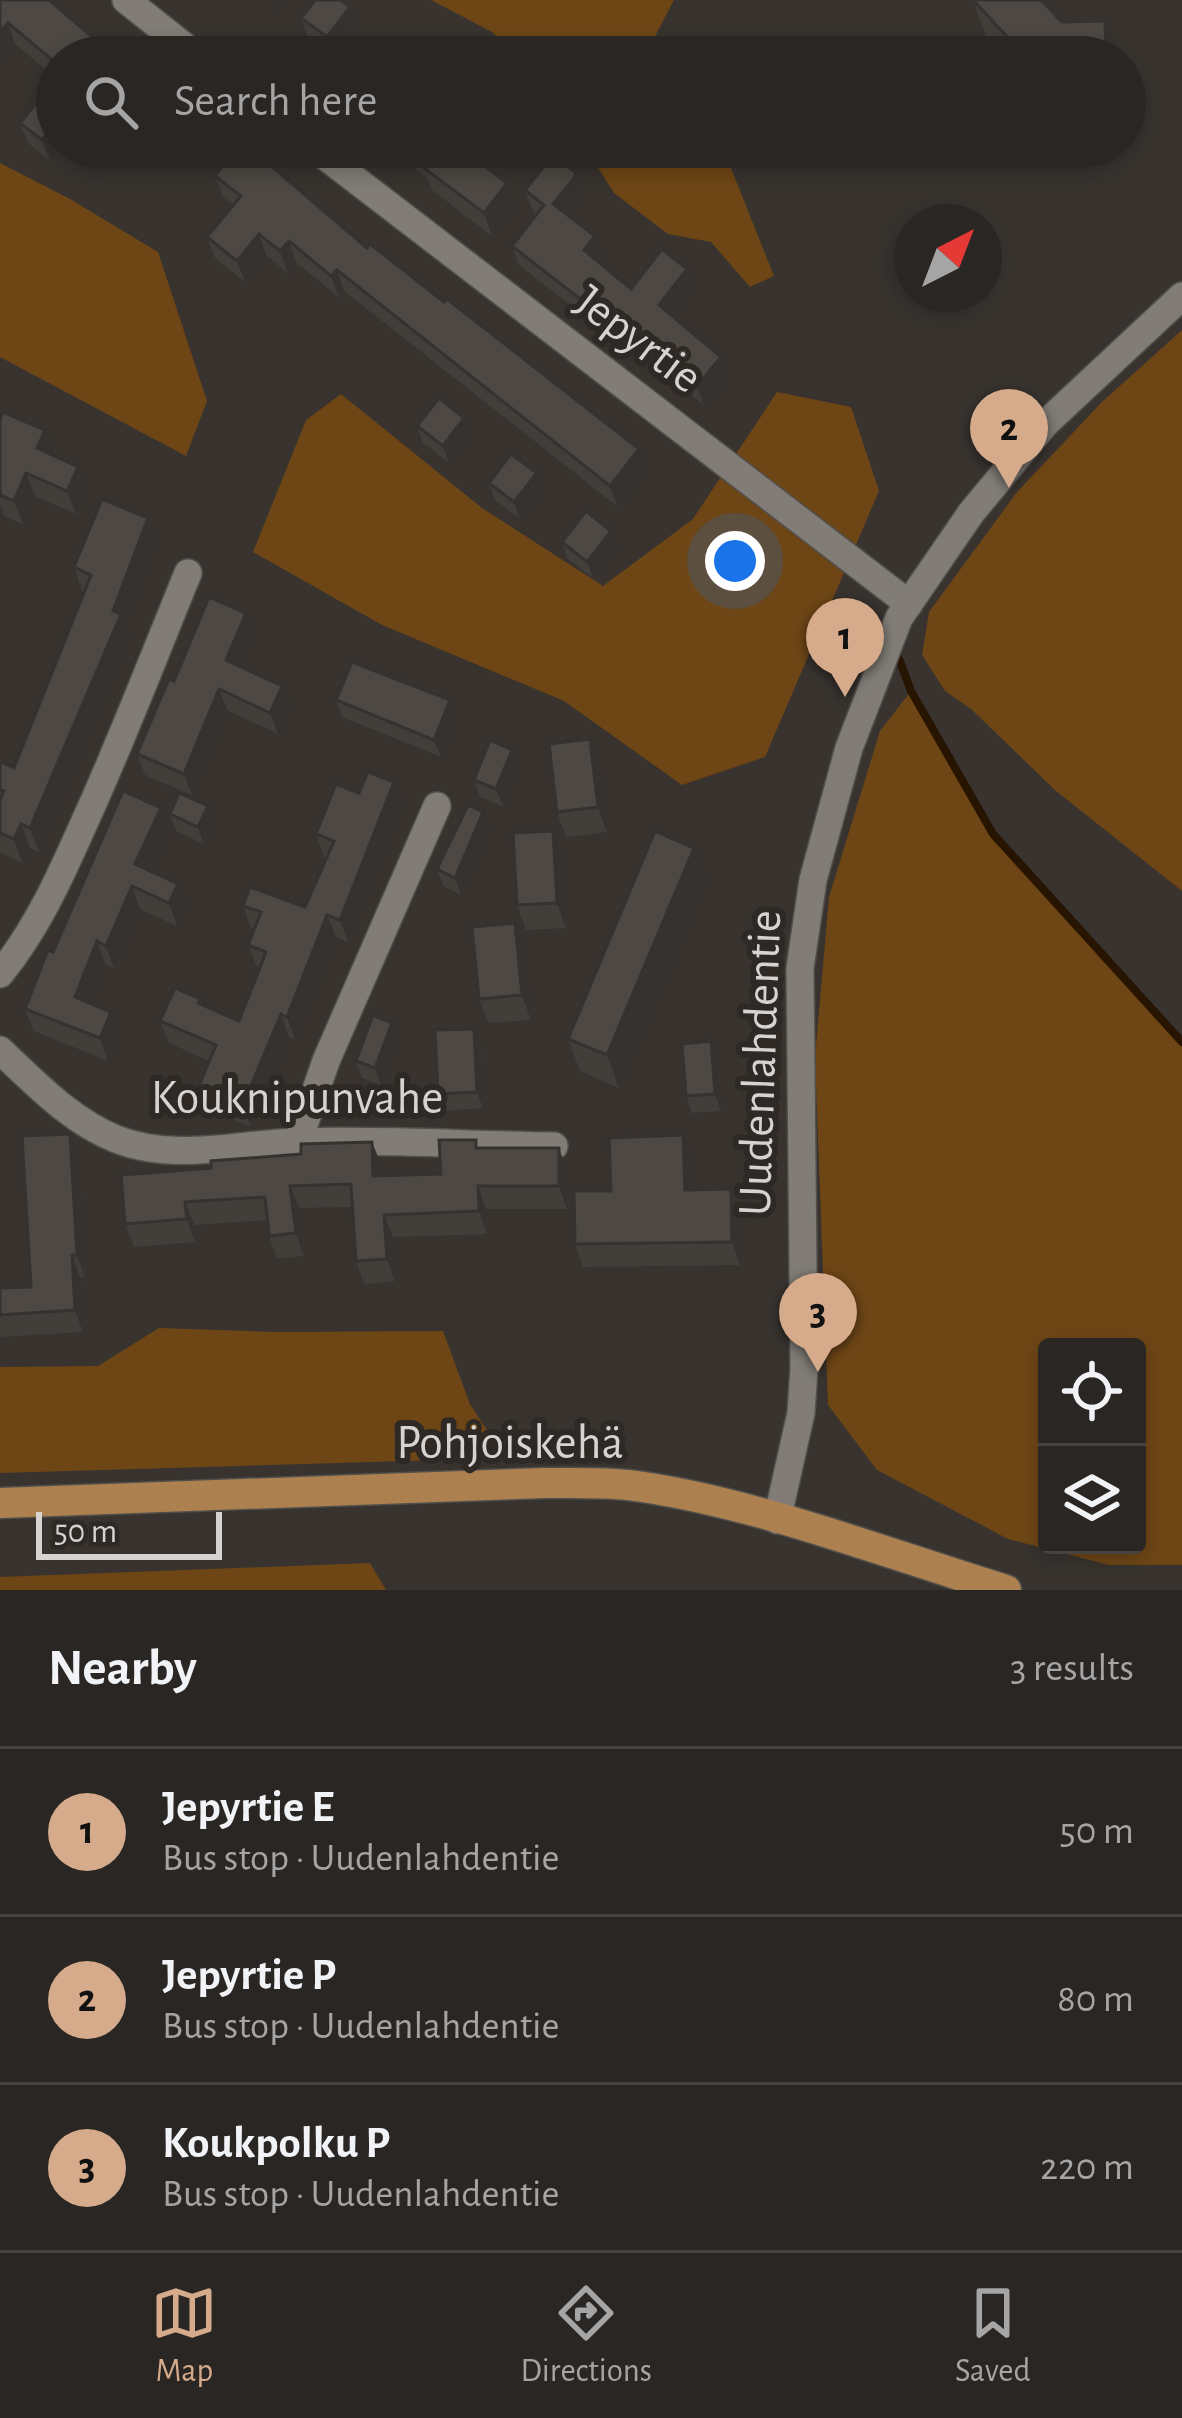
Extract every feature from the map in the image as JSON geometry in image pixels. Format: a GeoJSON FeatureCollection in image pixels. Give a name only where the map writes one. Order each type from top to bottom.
{"type":"FeatureCollection","features":[{"type":"Feature","properties":{"kind":"main road","name":"Pohjoiskehä"},"geometry":{"type":"LineString","coordinates":[[0,1503],[544,1483],[627,1485],[702,1499],[1006,1590]]}},
{"type":"Feature","properties":{"kind":"street"},"geometry":{"type":"LineString","coordinates":[[126,0],[171,36]]}},
{"type":"Feature","properties":{"kind":"street","name":"Jepyrtie"},"geometry":{"type":"LineString","coordinates":[[340,168],[909,604]]}},
{"type":"Feature","properties":{"kind":"street","name":"Uudenlahdentie"},"geometry":{"type":"LineString","coordinates":[[777,1520],[801,1413],[804,1368],[800,968],[813,880],[849,748],[899,618],[971,513],[1045,424],[1182,296]]}},
{"type":"Feature","properties":{"kind":"street"},"geometry":{"type":"LineString","coordinates":[[0,974],[56,886],[188,573]]}},
{"type":"Feature","properties":{"kind":"street"},"geometry":{"type":"LineString","coordinates":[[298,1142],[326,1060],[437,806]]}},
{"type":"Feature","properties":{"kind":"street","name":"Kouknipunvahe"},"geometry":{"type":"LineString","coordinates":[[0,1050],[50,1096],[113,1138],[147,1149],[191,1151],[298,1142],[554,1146]]}},
{"type":"Feature","properties":{"kind":"shaded area"},"geometry":{"type":"Polygon","coordinates":[[[431,0],[674,0],[655,36],[496,36],[431,0]]]}},
{"type":"Feature","properties":{"kind":"shaded area"},"geometry":{"type":"Polygon","coordinates":[[[0,163],[158,252],[207,401],[186,456],[0,357],[0,163]]]}},
{"type":"Feature","properties":{"kind":"shaded area"},"geometry":{"type":"Polygon","coordinates":[[[598,168],[731,168],[774,276],[750,287],[711,242],[668,234],[614,193],[598,168]]]}},
{"type":"Feature","properties":{"kind":"shaded area"},"geometry":{"type":"Polygon","coordinates":[[[1182,330],[1182,891],[1056,791],[971,709],[945,691],[922,655],[929,612],[1017,492],[1102,402],[1182,330]]]}},
{"type":"Feature","properties":{"kind":"shaded area"},"geometry":{"type":"Polygon","coordinates":[[[777,392],[851,407],[879,491],[765,757],[682,785],[564,701],[382,625],[253,552],[306,420],[341,394],[482,508],[603,586],[693,519],[777,392]]]}},
{"type":"Feature","properties":{"kind":"shaded area"},"geometry":{"type":"Polygon","coordinates":[[[911,691],[993,834],[1182,1042],[1182,1565],[1109,1565],[1066,1554],[1146,1554],[1146,1338],[1038,1338],[1038,1547],[1008,1539],[877,1470],[828,1405],[815,1057],[829,897],[880,731],[911,691]]]}},
{"type":"Feature","properties":{"kind":"shaded area"},"geometry":{"type":"Polygon","coordinates":[[[159,1328],[443,1331],[470,1404],[505,1458],[0,1473],[0,1367],[98,1366],[159,1328]]]}},
{"type":"Feature","properties":{"kind":"shaded area"},"geometry":{"type":"Polygon","coordinates":[[[370,1563],[386,1590],[0,1590],[0,1577],[370,1563]]]}},
{"type":"Feature","properties":{"kind":"building"},"geometry":{"type":"Polygon","coordinates":[[[0,0],[49,0],[91,36],[36,36],[36,46],[8,23],[0,33],[0,0]]]}},
{"type":"Feature","properties":{"kind":"building"},"geometry":{"type":"Polygon","coordinates":[[[315,0],[341,0],[350,7],[328,36],[301,18],[315,0]]]}},
{"type":"Feature","properties":{"kind":"building"},"geometry":{"type":"Polygon","coordinates":[[[973,0],[1041,0],[1062,22],[1105,21],[1105,36],[1006,36],[973,0]]]}},
{"type":"Feature","properties":{"kind":"building"},"geometry":{"type":"Polygon","coordinates":[[[36,103],[36,135],[20,123],[36,103]]]}},
{"type":"Feature","properties":{"kind":"building"},"geometry":{"type":"Polygon","coordinates":[[[221,168],[274,168],[367,248],[370,244],[444,302],[447,299],[639,449],[610,486],[337,270],[331,276],[289,241],[280,251],[259,234],[237,261],[207,237],[241,196],[215,176],[221,168]]]}},
{"type":"Feature","properties":{"kind":"building"},"geometry":{"type":"Polygon","coordinates":[[[424,168],[487,168],[507,183],[484,213],[424,168]]]}},
{"type":"Feature","properties":{"kind":"building"},"geometry":{"type":"Polygon","coordinates":[[[543,168],[569,168],[577,174],[553,204],[595,236],[584,250],[631,289],[662,249],[687,269],[659,305],[721,357],[697,386],[619,321],[615,326],[512,246],[544,205],[525,190],[543,168]]]}},
{"type":"Feature","properties":{"kind":"building"},"geometry":{"type":"Polygon","coordinates":[[[439,398],[464,418],[443,446],[417,426],[439,398]]]}},
{"type":"Feature","properties":{"kind":"building"},"geometry":{"type":"Polygon","coordinates":[[[3,412],[45,430],[37,448],[78,467],[67,491],[26,473],[14,501],[0,495],[3,412]]]}},
{"type":"Feature","properties":{"kind":"building"},"geometry":{"type":"Polygon","coordinates":[[[511,454],[537,473],[514,502],[489,483],[511,454]]]}},
{"type":"Feature","properties":{"kind":"building"},"geometry":{"type":"Polygon","coordinates":[[[102,499],[148,518],[113,611],[121,614],[30,828],[21,824],[14,839],[0,833],[4,791],[0,789],[0,761],[14,768],[91,575],[74,567],[102,499]]]}},
{"type":"Feature","properties":{"kind":"building"},"geometry":{"type":"Polygon","coordinates":[[[586,511],[611,531],[587,562],[562,542],[586,511]]]}},
{"type":"Feature","properties":{"kind":"building"},"geometry":{"type":"Polygon","coordinates":[[[209,597],[246,613],[226,660],[282,686],[270,713],[219,689],[184,774],[137,754],[209,597]]]}},
{"type":"Feature","properties":{"kind":"building"},"geometry":{"type":"Polygon","coordinates":[[[352,662],[450,700],[434,740],[336,700],[352,662]]]}},
{"type":"Feature","properties":{"kind":"building"},"geometry":{"type":"Polygon","coordinates":[[[590,739],[598,807],[557,812],[549,744],[590,739]]]}},
{"type":"Feature","properties":{"kind":"building"},"geometry":{"type":"Polygon","coordinates":[[[490,740],[512,750],[496,789],[474,780],[490,740]]]}},
{"type":"Feature","properties":{"kind":"building"},"geometry":{"type":"Polygon","coordinates":[[[368,772],[394,782],[340,920],[327,915],[287,1017],[281,1014],[243,1105],[199,1086],[216,1045],[160,1021],[175,988],[239,1021],[266,952],[248,945],[261,912],[243,906],[250,887],[305,907],[334,841],[316,834],[336,784],[359,793],[368,772]]]}},
{"type":"Feature","properties":{"kind":"building"},"geometry":{"type":"Polygon","coordinates":[[[123,791],[161,808],[135,864],[178,884],[169,903],[132,886],[106,946],[97,941],[75,997],[111,1012],[100,1038],[25,1009],[123,791]]]}},
{"type":"Feature","properties":{"kind":"building"},"geometry":{"type":"Polygon","coordinates":[[[179,793],[208,806],[198,827],[170,814],[179,793]]]}},
{"type":"Feature","properties":{"kind":"building"},"geometry":{"type":"Polygon","coordinates":[[[468,805],[483,812],[455,878],[437,869],[468,805]]]}},
{"type":"Feature","properties":{"kind":"building"},"geometry":{"type":"Polygon","coordinates":[[[553,831],[557,903],[517,905],[513,833],[553,831]]]}},
{"type":"Feature","properties":{"kind":"building"},"geometry":{"type":"Polygon","coordinates":[[[655,831],[694,848],[607,1055],[568,1039],[655,831]]]}},
{"type":"Feature","properties":{"kind":"building"},"geometry":{"type":"Polygon","coordinates":[[[515,923],[522,995],[479,999],[472,927],[515,923]]]}},
{"type":"Feature","properties":{"kind":"building"},"geometry":{"type":"Polygon","coordinates":[[[373,1015],[392,1023],[375,1068],[356,1061],[373,1015]]]}},
{"type":"Feature","properties":{"kind":"building"},"geometry":{"type":"Polygon","coordinates":[[[474,1029],[477,1092],[438,1094],[435,1030],[474,1029]]]}},
{"type":"Feature","properties":{"kind":"building"},"geometry":{"type":"Polygon","coordinates":[[[711,1041],[715,1094],[686,1096],[682,1044],[711,1041]]]}},
{"type":"Feature","properties":{"kind":"building"},"geometry":{"type":"Polygon","coordinates":[[[70,1134],[75,1310],[0,1315],[0,1288],[31,1287],[22,1136],[70,1134]]]}},
{"type":"Feature","properties":{"kind":"building"},"geometry":{"type":"Polygon","coordinates":[[[683,1135],[685,1190],[731,1189],[732,1242],[575,1244],[574,1191],[611,1191],[609,1138],[683,1135]]]}},
{"type":"Feature","properties":{"kind":"building"},"geometry":{"type":"Polygon","coordinates":[[[439,1140],[476,1140],[476,1148],[559,1148],[559,1186],[478,1186],[479,1211],[384,1215],[387,1259],[356,1261],[351,1184],[290,1186],[296,1233],[269,1236],[265,1197],[185,1202],[187,1219],[125,1224],[121,1175],[301,1154],[301,1144],[372,1142],[373,1176],[441,1174],[439,1140]]]}},
{"type":"Feature","properties":{"kind":"waterway"},"geometry":{"type":"LineString","coordinates":[[899,659],[911,691],[993,834],[1182,1042]]}},
{"type":"Feature","properties":{"kind":"place","name":"Jepyrtie P"},"geometry":{"type":"Point","coordinates":[1009,488]}},
{"type":"Feature","properties":{"kind":"place","name":"Jepyrtie E"},"geometry":{"type":"Point","coordinates":[845,697]}},
{"type":"Feature","properties":{"kind":"place","name":"Koukpolku P"},"geometry":{"type":"Point","coordinates":[818,1372]}}]}
